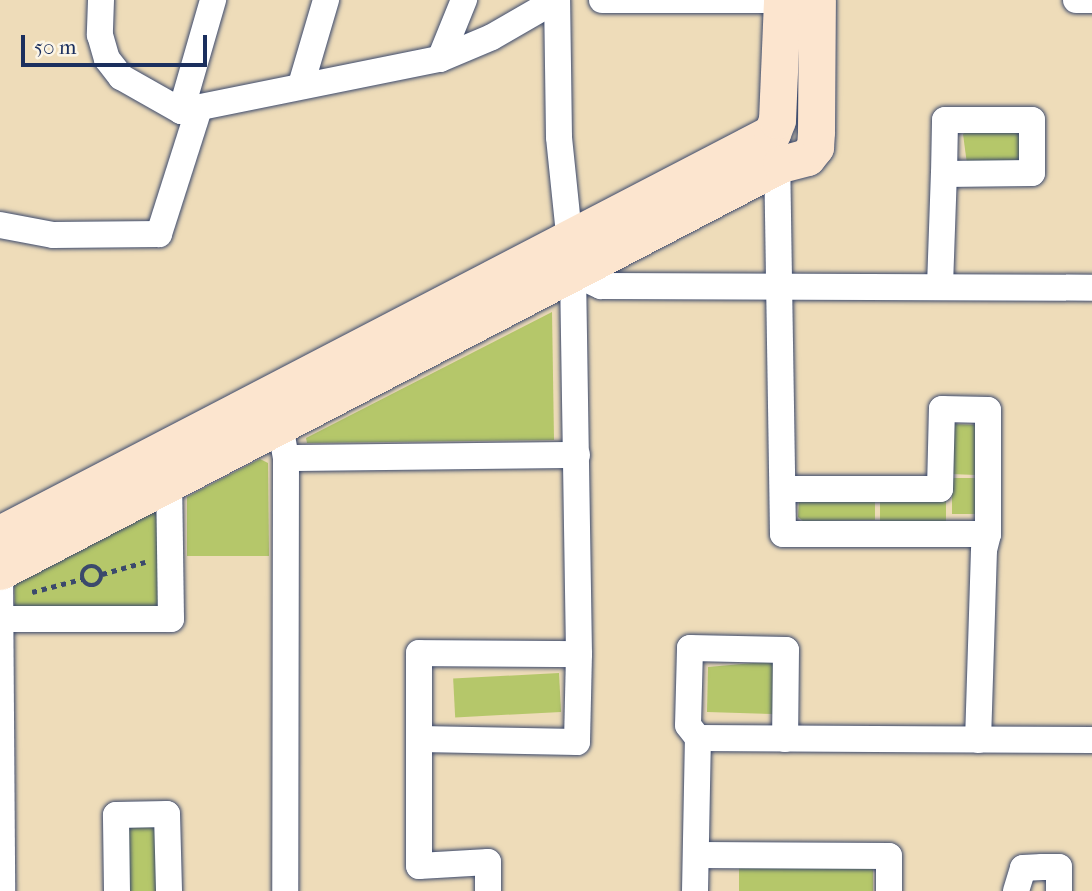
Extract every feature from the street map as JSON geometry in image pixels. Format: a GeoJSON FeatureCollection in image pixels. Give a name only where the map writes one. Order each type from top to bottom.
{"type":"FeatureCollection","features":[{"type":"Feature","properties":{"kind":"street"},"geometry":{"type":"LineString","coordinates":[[101,0],[100,35],[107,59],[121,77],[190,110],[301,85],[440,59],[492,37],[556,0],[559,137],[571,257],[577,455],[577,742],[420,738]]}},
{"type":"Feature","properties":{"kind":"street"},"geometry":{"type":"LineString","coordinates":[[0,225],[53,235],[159,234],[190,110],[213,0]]}},
{"type":"Feature","properties":{"kind":"street"},"geometry":{"type":"LineString","coordinates":[[301,85],[326,0]]}},
{"type":"Feature","properties":{"kind":"street"},"geometry":{"type":"LineString","coordinates":[[440,59],[464,0]]}},
{"type":"Feature","properties":{"kind":"street"},"geometry":{"type":"LineString","coordinates":[[2,891],[2,619],[6,579],[571,257],[777,149],[807,157],[815,147],[793,0],[602,0]]}},
{"type":"Feature","properties":{"kind":"street"},"geometry":{"type":"LineString","coordinates":[[1076,0],[1092,1]]}},
{"type":"Feature","properties":{"kind":"street"},"geometry":{"type":"LineString","coordinates":[[777,149],[783,534],[988,534]]}},
{"type":"Feature","properties":{"kind":"street"},"geometry":{"type":"LineString","coordinates":[[940,286],[944,174]]}},
{"type":"Feature","properties":{"kind":"street"},"geometry":{"type":"LineString","coordinates":[[571,257],[601,286],[1092,288]]}},
{"type":"Feature","properties":{"kind":"street"},"geometry":{"type":"LineString","coordinates":[[784,489],[940,489],[942,409],[988,410],[988,534],[984,550],[978,740]]}},
{"type":"Feature","properties":{"kind":"street"},"geometry":{"type":"LineString","coordinates":[[280,425],[285,891]]}},
{"type":"Feature","properties":{"kind":"street"},"geometry":{"type":"LineString","coordinates":[[0,534],[280,425],[577,455]]}},
{"type":"Feature","properties":{"kind":"street"},"geometry":{"type":"LineString","coordinates":[[2,619],[171,619],[169,484]]}},
{"type":"Feature","properties":{"kind":"street"},"geometry":{"type":"LineString","coordinates":[[695,891],[698,738],[688,725],[690,648],[786,650],[785,739]]}},
{"type":"Feature","properties":{"kind":"street"},"geometry":{"type":"LineString","coordinates":[[488,891],[488,862],[419,866],[419,653],[579,654]]}},
{"type":"Feature","properties":{"kind":"street"},"geometry":{"type":"LineString","coordinates":[[698,738],[1092,740]]}},
{"type":"Feature","properties":{"kind":"street"},"geometry":{"type":"LineString","coordinates":[[117,891],[116,815],[167,814],[169,891]]}},
{"type":"Feature","properties":{"kind":"street"},"geometry":{"type":"LineString","coordinates":[[696,855],[889,856],[889,891]]}},
{"type":"Feature","properties":{"kind":"street"},"geometry":{"type":"LineString","coordinates":[[1016,891],[1023,868],[1059,867],[1059,891]]}},
{"type":"Feature","properties":{"kind":"path"},"geometry":{"type":"LineString","coordinates":[[6,579],[82,579],[93,586],[102,574],[149,561]]}},
{"type":"Feature","properties":{"kind":"path"},"geometry":{"type":"LineString","coordinates":[[82,579],[83,570],[91,565],[102,574]]}},
{"type":"Feature","properties":{"kind":"green space"},"geometry":{"type":"Polygon","coordinates":[[[967,131],[1020,133],[1022,163],[967,164],[963,134],[967,131]]]}},
{"type":"Feature","properties":{"kind":"green space"},"geometry":{"type":"Polygon","coordinates":[[[552,312],[554,440],[307,443],[306,438],[552,312]]]}},
{"type":"Feature","properties":{"kind":"green space"},"geometry":{"type":"Polygon","coordinates":[[[952,424],[978,425],[976,475],[950,474],[952,424]]]}},
{"type":"Feature","properties":{"kind":"green space"},"geometry":{"type":"Polygon","coordinates":[[[260,459],[268,463],[269,556],[187,556],[187,497],[260,459]]]}},
{"type":"Feature","properties":{"kind":"green space"},"geometry":{"type":"Polygon","coordinates":[[[952,478],[978,478],[978,514],[952,514],[952,478]]]}},
{"type":"Feature","properties":{"kind":"green space"},"geometry":{"type":"Polygon","coordinates":[[[799,501],[875,501],[875,520],[803,521],[798,517],[799,501]]]}},
{"type":"Feature","properties":{"kind":"green space"},"geometry":{"type":"Polygon","coordinates":[[[880,501],[946,501],[946,521],[880,521],[880,501]]]}},
{"type":"Feature","properties":{"kind":"green space"},"geometry":{"type":"Polygon","coordinates":[[[153,505],[163,511],[164,607],[15,613],[14,577],[153,505]]]}},
{"type":"Feature","properties":{"kind":"green space"},"geometry":{"type":"Polygon","coordinates":[[[774,661],[773,714],[707,712],[708,667],[774,661]]]}},
{"type":"Feature","properties":{"kind":"green space"},"geometry":{"type":"Polygon","coordinates":[[[559,673],[561,712],[455,717],[453,679],[559,673]]]}},
{"type":"Feature","properties":{"kind":"green space"},"geometry":{"type":"Polygon","coordinates":[[[127,820],[158,820],[165,891],[124,891],[127,820]]]}},
{"type":"Feature","properties":{"kind":"green space"},"geometry":{"type":"Polygon","coordinates":[[[739,866],[873,866],[873,891],[739,891],[739,866]]]}}]}
